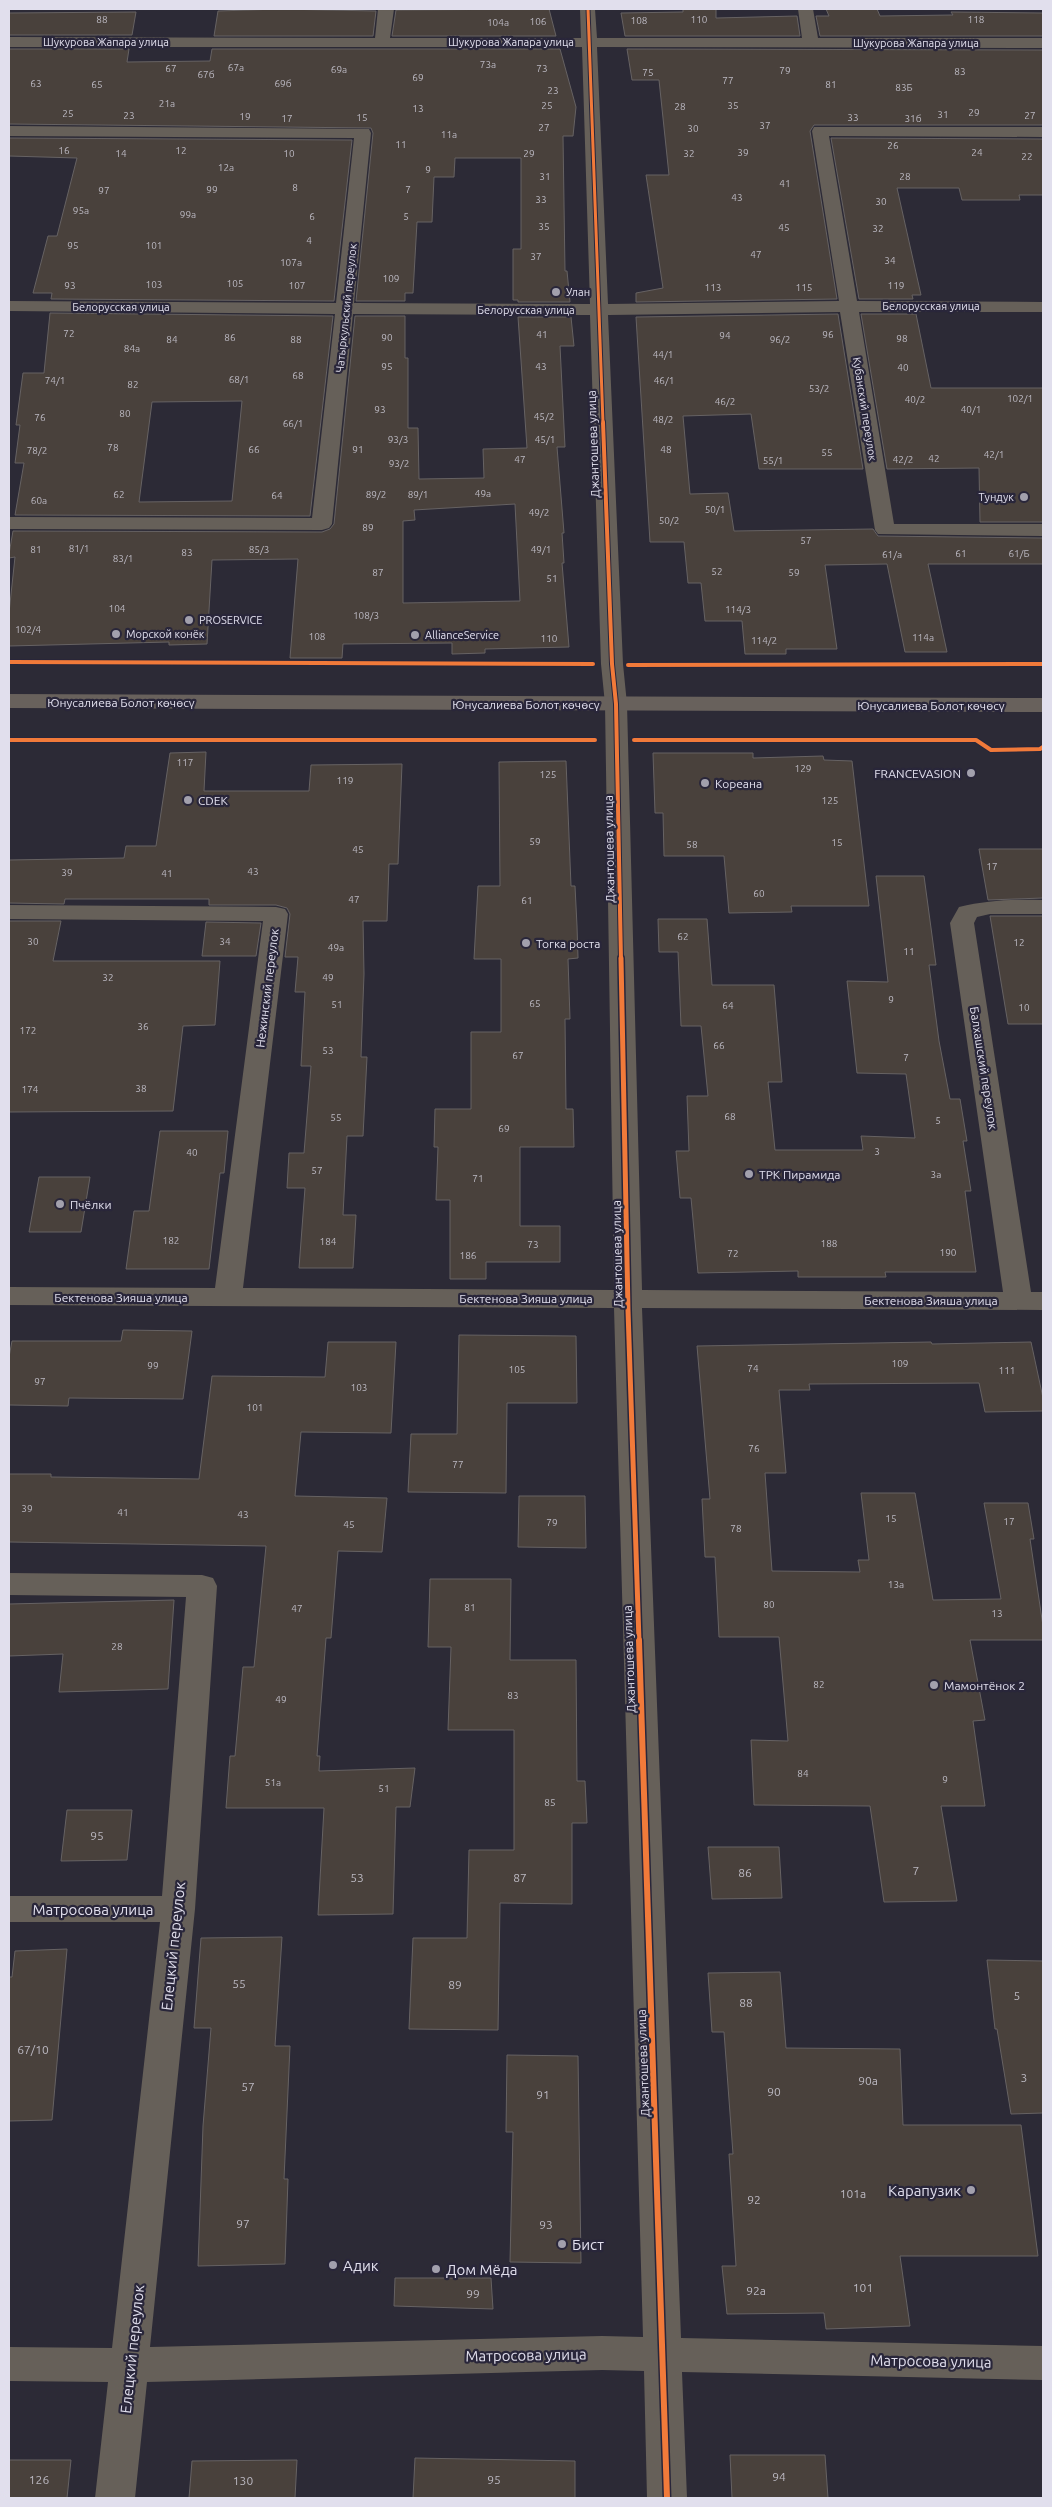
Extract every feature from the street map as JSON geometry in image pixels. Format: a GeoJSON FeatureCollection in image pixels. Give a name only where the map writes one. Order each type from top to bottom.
{"type":"FeatureCollection","features":[{"type":"Feature","properties":{"kind":"main road","name":"Юнусалиева Болот көчөсү"},"geometry":{"type":"LineString","coordinates":[[9,701],[1043,705]]}},
{"type":"Feature","properties":{"kind":"street"},"geometry":{"type":"LineString","coordinates":[[382,42],[386,9]]}},
{"type":"Feature","properties":{"kind":"street","name":"Джантошева улица"},"geometry":{"type":"LineString","coordinates":[[588,9],[612,664],[616,704],[628,1299],[667,2498]]}},
{"type":"Feature","properties":{"kind":"street"},"geometry":{"type":"LineString","coordinates":[[806,9],[811,43]]}},
{"type":"Feature","properties":{"kind":"street","name":"Шукурова Жапара улица"},"geometry":{"type":"LineString","coordinates":[[9,42],[1043,43]]}},
{"type":"Feature","properties":{"kind":"street","name":"Чатыркульский переулок"},"geometry":{"type":"LineString","coordinates":[[9,131],[363,133],[322,524],[9,523]]}},
{"type":"Feature","properties":{"kind":"street","name":"Кубанский переулок"},"geometry":{"type":"LineString","coordinates":[[1043,132],[820,132],[885,530],[1043,530]]}},
{"type":"Feature","properties":{"kind":"street","name":"Белорусская улица"},"geometry":{"type":"LineString","coordinates":[[9,306],[598,310],[849,306],[1043,307]]}},
{"type":"Feature","properties":{"kind":"street","name":"Балхашский переулок"},"geometry":{"type":"LineString","coordinates":[[1031,1301],[962,923],[968,912],[990,907],[1043,908]]}},
{"type":"Feature","properties":{"kind":"street","name":"Нежинский переулок"},"geometry":{"type":"LineString","coordinates":[[9,912],[276,914],[228,1297]]}},
{"type":"Feature","properties":{"kind":"street","name":"Бектенова Зияша улица"},"geometry":{"type":"LineString","coordinates":[[9,1296],[1031,1301]]}},
{"type":"Feature","properties":{"kind":"street","name":"Елецкий переулок"},"geometry":{"type":"LineString","coordinates":[[9,1584],[202,1586],[178,1909],[115,2498]]}},
{"type":"Feature","properties":{"kind":"street","name":"Матросова улица"},"geometry":{"type":"LineString","coordinates":[[9,1909],[178,1909]]}},
{"type":"Feature","properties":{"kind":"street","name":"Матросова улица"},"geometry":{"type":"LineString","coordinates":[[9,2364],[130,2365],[602,2353],[663,2356],[1043,2363]]}},
{"type":"Feature","properties":{"kind":"building"},"geometry":{"type":"Polygon","coordinates":[[[279,9],[376,11],[373,36],[214,36],[218,11],[279,9]]]}},
{"type":"Feature","properties":{"kind":"building"},"geometry":{"type":"Polygon","coordinates":[[[549,9],[556,36],[392,36],[396,10],[549,9]]]}},
{"type":"Feature","properties":{"kind":"building"},"geometry":{"type":"Polygon","coordinates":[[[683,9],[716,9],[716,18],[797,16],[800,36],[625,36],[621,13],[683,12],[683,9]]]}},
{"type":"Feature","properties":{"kind":"building"},"geometry":{"type":"Polygon","coordinates":[[[826,9],[877,9],[880,16],[953,15],[951,12],[1043,13],[1043,36],[820,36],[816,16],[829,16],[826,9]]]}},
{"type":"Feature","properties":{"kind":"building"},"geometry":{"type":"Polygon","coordinates":[[[136,12],[132,35],[9,35],[9,13],[136,12]]]}},
{"type":"Feature","properties":{"kind":"building"},"geometry":{"type":"Polygon","coordinates":[[[9,49],[129,49],[127,62],[210,61],[212,49],[560,49],[576,107],[573,136],[563,136],[565,271],[567,271],[570,302],[518,302],[518,300],[513,300],[513,249],[521,249],[521,158],[455,158],[454,177],[434,177],[432,222],[417,222],[413,293],[405,293],[405,301],[356,301],[373,133],[371,128],[9,124],[9,49]]]}},
{"type":"Feature","properties":{"kind":"building"},"geometry":{"type":"Polygon","coordinates":[[[627,49],[1043,50],[1043,125],[814,125],[810,131],[837,299],[636,302],[636,293],[663,288],[646,175],[669,175],[659,80],[632,80],[627,49]]]}},
{"type":"Feature","properties":{"kind":"building"},"geometry":{"type":"Polygon","coordinates":[[[9,138],[352,140],[334,301],[51,299],[52,293],[33,293],[48,236],[57,236],[77,158],[9,156],[9,138]]]}},
{"type":"Feature","properties":{"kind":"building"},"geometry":{"type":"Polygon","coordinates":[[[831,138],[1043,139],[1043,195],[1019,195],[1020,200],[962,200],[959,188],[897,188],[921,295],[912,295],[913,299],[859,299],[831,138]]]}},
{"type":"Feature","properties":{"kind":"building"},"geometry":{"type":"Polygon","coordinates":[[[50,313],[333,316],[310,516],[15,515],[24,463],[15,463],[20,425],[16,425],[23,373],[44,373],[50,313]],[[242,401],[152,402],[139,502],[232,501],[242,401]]]}},
{"type":"Feature","properties":{"kind":"building"},"geometry":{"type":"Polygon","coordinates":[[[838,314],[863,469],[759,469],[751,414],[683,416],[690,494],[728,493],[734,531],[873,529],[878,536],[1043,538],[1043,564],[928,564],[947,652],[905,652],[887,564],[825,565],[837,649],[786,649],[786,654],[745,654],[742,621],[705,621],[701,583],[688,583],[684,542],[650,542],[636,317],[838,314]]]}},
{"type":"Feature","properties":{"kind":"building"},"geometry":{"type":"Polygon","coordinates":[[[861,314],[916,314],[931,388],[1043,388],[1043,522],[980,522],[979,468],[887,469],[861,314]]]}},
{"type":"Feature","properties":{"kind":"building"},"geometry":{"type":"Polygon","coordinates":[[[355,316],[405,316],[405,358],[408,358],[408,428],[418,428],[419,479],[484,478],[483,449],[527,448],[518,317],[571,317],[574,346],[560,346],[565,447],[557,447],[564,533],[562,533],[564,563],[562,563],[569,647],[485,649],[485,653],[452,654],[452,643],[343,644],[342,658],[290,658],[298,559],[212,560],[207,644],[169,645],[169,642],[9,646],[9,613],[15,557],[9,558],[9,554],[13,531],[322,532],[330,529],[334,524],[355,316]],[[515,504],[414,510],[415,520],[403,521],[403,603],[520,601],[515,504]]]}},
{"type":"Feature","properties":{"kind":"building"},"geometry":{"type":"Polygon","coordinates":[[[206,752],[204,791],[309,791],[311,765],[402,764],[398,864],[389,864],[387,921],[363,921],[364,974],[361,1057],[367,1057],[363,1136],[347,1136],[343,1215],[356,1215],[353,1268],[299,1268],[305,1188],[287,1188],[289,1153],[304,1153],[311,1066],[301,1066],[305,992],[295,992],[298,957],[285,957],[290,914],[287,908],[276,905],[209,905],[209,899],[65,899],[64,904],[9,903],[9,860],[124,858],[126,846],[156,846],[170,753],[206,752]]]}},
{"type":"Feature","properties":{"kind":"building"},"geometry":{"type":"Polygon","coordinates":[[[653,753],[753,753],[753,758],[823,756],[824,760],[852,761],[869,906],[791,906],[792,912],[729,913],[724,856],[664,856],[663,813],[655,813],[653,753]]]}},
{"type":"Feature","properties":{"kind":"building"},"geometry":{"type":"Polygon","coordinates":[[[566,761],[571,886],[575,886],[578,958],[568,959],[570,1019],[565,1019],[566,1109],[573,1109],[574,1147],[520,1147],[520,1226],[560,1226],[560,1262],[486,1262],[486,1279],[450,1279],[450,1200],[436,1200],[438,1147],[434,1147],[435,1109],[471,1109],[471,1032],[501,1032],[501,959],[474,959],[478,886],[500,886],[499,762],[566,761]]]}},
{"type":"Feature","properties":{"kind":"building"},"geometry":{"type":"Polygon","coordinates":[[[979,849],[1043,849],[1043,898],[988,900],[979,849]]]}},
{"type":"Feature","properties":{"kind":"building"},"geometry":{"type":"Polygon","coordinates":[[[876,876],[924,876],[936,965],[929,965],[939,1041],[950,1099],[960,1099],[967,1141],[963,1141],[971,1191],[965,1191],[976,1272],[885,1272],[886,1277],[798,1277],[798,1271],[698,1273],[691,1198],[680,1198],[676,1151],[689,1151],[687,1096],[708,1096],[701,1026],[681,1026],[678,952],[659,952],[658,919],[707,919],[712,985],[774,985],[782,1082],[768,1082],[775,1150],[863,1150],[861,1136],[915,1138],[906,1074],[857,1073],[847,981],[888,982],[876,876]]]}},
{"type":"Feature","properties":{"kind":"building"},"geometry":{"type":"Polygon","coordinates":[[[990,916],[1043,916],[1043,1024],[1008,1024],[990,916]]]}},
{"type":"Feature","properties":{"kind":"building"},"geometry":{"type":"Polygon","coordinates":[[[9,921],[61,921],[53,961],[220,961],[215,1025],[183,1026],[173,1111],[9,1112],[9,921]]]}},
{"type":"Feature","properties":{"kind":"building"},"geometry":{"type":"Polygon","coordinates":[[[206,922],[261,923],[256,956],[202,956],[206,922]]]}},
{"type":"Feature","properties":{"kind":"building"},"geometry":{"type":"Polygon","coordinates":[[[160,1131],[228,1131],[224,1173],[220,1173],[209,1269],[126,1269],[134,1211],[149,1211],[160,1131]]]}},
{"type":"Feature","properties":{"kind":"building","name":"Пчёлки"},"geometry":{"type":"Polygon","coordinates":[[[39,1177],[90,1177],[81,1232],[29,1232],[39,1177]]]}},
{"type":"Feature","properties":{"kind":"building"},"geometry":{"type":"Polygon","coordinates":[[[123,1330],[192,1331],[183,1399],[69,1398],[68,1406],[9,1405],[9,1357],[12,1341],[121,1341],[123,1330]]]}},
{"type":"Feature","properties":{"kind":"building"},"geometry":{"type":"Polygon","coordinates":[[[459,1335],[576,1336],[577,1403],[507,1403],[506,1493],[408,1492],[411,1434],[457,1434],[459,1335]]]}},
{"type":"Feature","properties":{"kind":"building"},"geometry":{"type":"Polygon","coordinates":[[[328,1342],[396,1342],[391,1433],[301,1432],[295,1496],[387,1498],[382,1552],[338,1551],[331,1638],[326,1638],[317,1756],[320,1756],[319,1771],[415,1768],[410,1807],[396,1807],[393,1914],[318,1915],[324,1808],[226,1808],[230,1756],[235,1756],[243,1667],[254,1667],[266,1546],[9,1542],[9,1474],[51,1474],[51,1477],[199,1479],[212,1376],[325,1377],[328,1342]]]}},
{"type":"Feature","properties":{"kind":"building"},"geometry":{"type":"Polygon","coordinates":[[[931,1342],[932,1344],[1031,1342],[1043,1398],[1043,1411],[985,1412],[979,1383],[809,1384],[810,1390],[779,1390],[786,1473],[765,1473],[772,1571],[860,1572],[858,1560],[869,1560],[861,1493],[915,1493],[933,1600],[1001,1599],[984,1503],[1028,1503],[1034,1539],[1030,1539],[1043,1626],[1043,1640],[970,1640],[985,1720],[973,1721],[985,1806],[941,1806],[957,1901],[884,1902],[870,1806],[754,1805],[751,1740],[788,1741],[779,1637],[719,1637],[715,1557],[705,1557],[702,1499],[710,1499],[697,1346],[931,1342]]]}},
{"type":"Feature","properties":{"kind":"building"},"geometry":{"type":"Polygon","coordinates":[[[519,1496],[585,1496],[586,1548],[518,1547],[519,1496]]]}},
{"type":"Feature","properties":{"kind":"building"},"geometry":{"type":"Polygon","coordinates":[[[430,1579],[511,1579],[510,1660],[576,1660],[577,1781],[585,1781],[587,1823],[572,1823],[572,1904],[500,1903],[498,2030],[409,2029],[413,1938],[467,1938],[469,1850],[514,1850],[514,1730],[448,1730],[451,1647],[428,1647],[430,1579]]]}},
{"type":"Feature","properties":{"kind":"building"},"geometry":{"type":"Polygon","coordinates":[[[174,1600],[168,1689],[59,1692],[63,1654],[9,1656],[9,1604],[174,1600]]]}},
{"type":"Feature","properties":{"kind":"building"},"geometry":{"type":"Polygon","coordinates":[[[67,1810],[132,1810],[127,1860],[61,1861],[67,1810]]]}},
{"type":"Feature","properties":{"kind":"building"},"geometry":{"type":"Polygon","coordinates":[[[708,1847],[779,1847],[782,1898],[712,1899],[708,1847]]]}},
{"type":"Feature","properties":{"kind":"building"},"geometry":{"type":"Polygon","coordinates":[[[282,1937],[275,2046],[290,2046],[284,2179],[288,2179],[285,2264],[198,2266],[203,2126],[211,2028],[194,2028],[201,1938],[282,1937]]]}},
{"type":"Feature","properties":{"kind":"building"},"geometry":{"type":"Polygon","coordinates":[[[67,1949],[52,2120],[9,2121],[9,1977],[12,1977],[15,1951],[67,1949]]]}},
{"type":"Feature","properties":{"kind":"building"},"geometry":{"type":"Polygon","coordinates":[[[987,1960],[1043,1961],[1043,2113],[1011,2114],[997,2029],[995,2029],[987,1960]]]}},
{"type":"Feature","properties":{"kind":"building"},"geometry":{"type":"Polygon","coordinates":[[[780,1972],[786,2048],[900,2049],[903,2125],[1021,2125],[1038,2256],[900,2256],[910,2326],[826,2329],[824,2313],[727,2314],[722,2266],[736,2266],[729,2154],[733,2154],[724,2032],[712,2032],[708,1973],[780,1972]]]}},
{"type":"Feature","properties":{"kind":"building"},"geometry":{"type":"Polygon","coordinates":[[[507,2055],[578,2056],[581,2263],[510,2262],[513,2132],[506,2132],[507,2055]]]}},
{"type":"Feature","properties":{"kind":"building"},"geometry":{"type":"Polygon","coordinates":[[[395,2278],[491,2278],[493,2309],[394,2306],[395,2278]]]}},
{"type":"Feature","properties":{"kind":"building"},"geometry":{"type":"Polygon","coordinates":[[[730,2455],[825,2455],[828,2498],[732,2498],[730,2455]]]}},
{"type":"Feature","properties":{"kind":"building"},"geometry":{"type":"Polygon","coordinates":[[[415,2458],[575,2461],[575,2498],[413,2498],[415,2458]]]}},
{"type":"Feature","properties":{"kind":"building"},"geometry":{"type":"Polygon","coordinates":[[[9,2460],[71,2460],[67,2498],[9,2498],[9,2460]]]}},
{"type":"Feature","properties":{"kind":"building"},"geometry":{"type":"Polygon","coordinates":[[[297,2460],[295,2498],[189,2498],[192,2461],[297,2460]]]}},
{"type":"Feature","properties":{"kind":"cycle path"},"geometry":{"type":"LineString","coordinates":[[588,9],[612,664],[616,704],[628,1310],[667,2498]]}},
{"type":"Feature","properties":{"kind":"cycle path"},"geometry":{"type":"LineString","coordinates":[[9,662],[593,664]]}},
{"type":"Feature","properties":{"kind":"cycle path"},"geometry":{"type":"LineString","coordinates":[[628,665],[1043,664]]}},
{"type":"Feature","properties":{"kind":"cycle path"},"geometry":{"type":"LineString","coordinates":[[9,740],[595,740]]}},
{"type":"Feature","properties":{"kind":"cycle path"},"geometry":{"type":"LineString","coordinates":[[634,740],[976,740],[991,750],[1040,749],[1043,747]]}},
{"type":"Feature","properties":{"kind":"place","name":"Улан"},"geometry":{"type":"Point","coordinates":[556,292]}},
{"type":"Feature","properties":{"kind":"place","name":"Тундук"},"geometry":{"type":"Point","coordinates":[1024,497]}},
{"type":"Feature","properties":{"kind":"place","name":"PROSERVICE"},"geometry":{"type":"Point","coordinates":[189,620]}},
{"type":"Feature","properties":{"kind":"place","name":"Морской конёк"},"geometry":{"type":"Point","coordinates":[116,634]}},
{"type":"Feature","properties":{"kind":"place","name":"AllianceService"},"geometry":{"type":"Point","coordinates":[415,635]}},
{"type":"Feature","properties":{"kind":"place","name":"FRANCEVASION"},"geometry":{"type":"Point","coordinates":[971,773]}},
{"type":"Feature","properties":{"kind":"place","name":"Кореана"},"geometry":{"type":"Point","coordinates":[705,783]}},
{"type":"Feature","properties":{"kind":"place","name":"CDEK"},"geometry":{"type":"Point","coordinates":[188,800]}},
{"type":"Feature","properties":{"kind":"place","name":"Тогка роста"},"geometry":{"type":"Point","coordinates":[526,943]}},
{"type":"Feature","properties":{"kind":"place","name":"ТРК Пирамида"},"geometry":{"type":"Point","coordinates":[749,1174]}},
{"type":"Feature","properties":{"kind":"place","name":"Пчёлки"},"geometry":{"type":"Point","coordinates":[60,1204]}},
{"type":"Feature","properties":{"kind":"place","name":"Мамонтёнок 2"},"geometry":{"type":"Point","coordinates":[934,1685]}},
{"type":"Feature","properties":{"kind":"place","name":"Карапузик"},"geometry":{"type":"Point","coordinates":[971,2190]}},
{"type":"Feature","properties":{"kind":"place","name":"Бист"},"geometry":{"type":"Point","coordinates":[562,2244]}},
{"type":"Feature","properties":{"kind":"place","name":"Адик"},"geometry":{"type":"Point","coordinates":[333,2265]}},
{"type":"Feature","properties":{"kind":"place","name":"Дом Мёда"},"geometry":{"type":"Point","coordinates":[436,2269]}}]}
